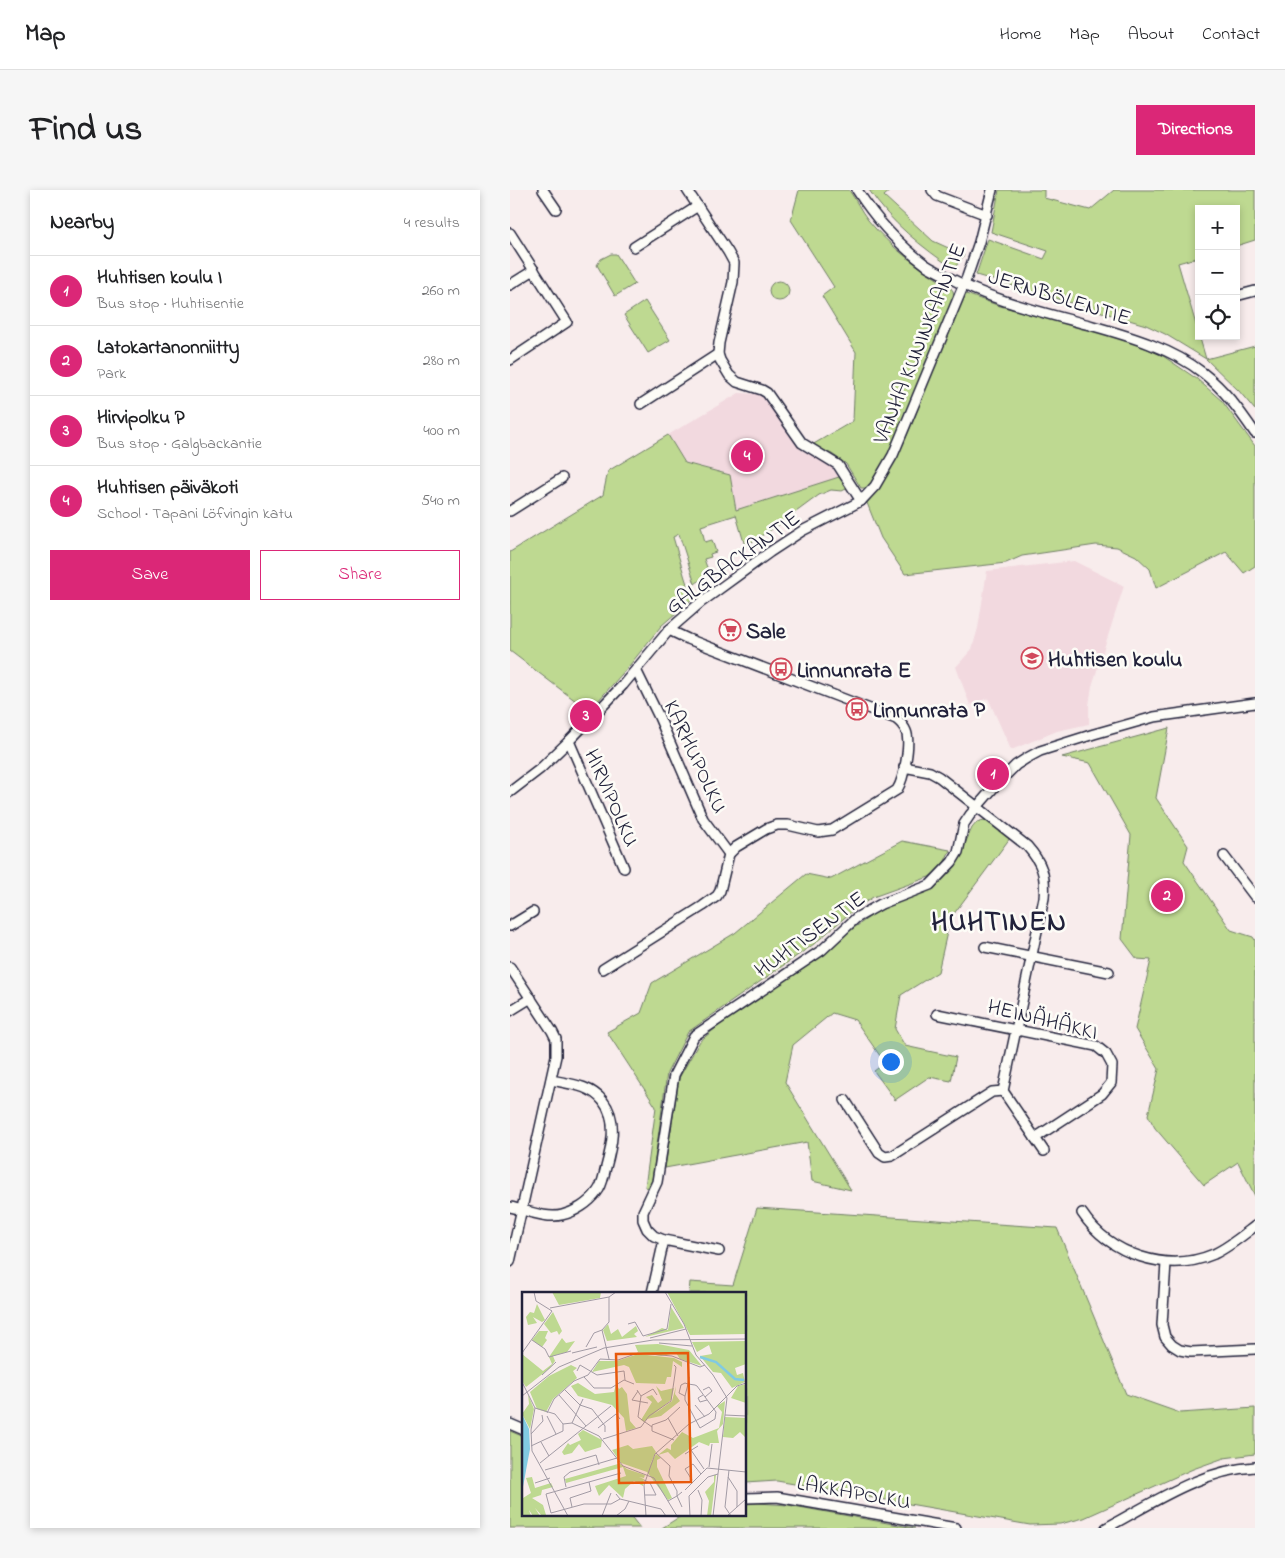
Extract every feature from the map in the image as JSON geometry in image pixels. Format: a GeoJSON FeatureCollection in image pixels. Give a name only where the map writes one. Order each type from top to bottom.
{"type":"FeatureCollection","features":[{"type":"Feature","properties":{"kind":"street"},"geometry":{"type":"LineString","coordinates":[[543,190],[556,209]]}},
{"type":"Feature","properties":{"kind":"street"},"geometry":{"type":"LineString","coordinates":[[687,190],[733,258],[735,266],[730,299],[719,343],[718,354],[722,364],[734,379],[741,384],[762,390],[771,397],[802,443],[838,465],[861,500]]}},
{"type":"Feature","properties":{"kind":"street","name":"JERNBÖLENTIE"},"geometry":{"type":"LineString","coordinates":[[857,190],[869,209],[893,235],[926,265],[962,285],[1000,301],[1129,335],[1171,353],[1203,372],[1231,399],[1255,433]]}},
{"type":"Feature","properties":{"kind":"street"},"geometry":{"type":"LineString","coordinates":[[932,190],[937,196],[987,215]]}},
{"type":"Feature","properties":{"kind":"street","name":"VANHA KUNINKAANTIE"},"geometry":{"type":"LineString","coordinates":[[861,500],[880,480],[893,455],[962,285],[967,277],[987,215],[992,190]]}},
{"type":"Feature","properties":{"kind":"street"},"geometry":{"type":"LineString","coordinates":[[634,247],[698,206]]}},
{"type":"Feature","properties":{"kind":"street"},"geometry":{"type":"LineString","coordinates":[[510,233],[567,322],[510,360]]}},
{"type":"Feature","properties":{"kind":"street"},"geometry":{"type":"LineString","coordinates":[[510,285],[534,270]]}},
{"type":"Feature","properties":{"kind":"street"},"geometry":{"type":"LineString","coordinates":[[1240,295],[1255,291]]}},
{"type":"Feature","properties":{"kind":"street"},"geometry":{"type":"LineString","coordinates":[[641,404],[718,354]]}},
{"type":"Feature","properties":{"kind":"street"},"geometry":{"type":"LineString","coordinates":[[510,511],[562,478]]}},
{"type":"Feature","properties":{"kind":"street","name":"GALGBACKANTIE"},"geometry":{"type":"LineString","coordinates":[[510,792],[540,769],[569,741],[636,670],[669,630],[700,603],[802,531],[861,500]]}},
{"type":"Feature","properties":{"kind":"street"},"geometry":{"type":"LineString","coordinates":[[603,969],[717,896],[720,891],[729,854],[736,848],[759,833],[778,824],[818,832],[832,830],[897,790],[904,767],[908,745],[907,734],[904,726],[896,719],[695,642],[669,630]]}},
{"type":"Feature","properties":{"kind":"street","name":"KARHUPOLKU"},"geometry":{"type":"LineString","coordinates":[[636,670],[659,717],[703,819],[729,854]]}},
{"type":"Feature","properties":{"kind":"street","name":"HUHTISENTIE"},"geometry":{"type":"LineString","coordinates":[[664,1240],[654,1236],[647,1229],[642,1216],[657,1182],[674,1075],[694,1036],[822,950],[856,918],[881,904],[930,885],[952,862],[958,852],[964,824],[989,792],[1016,765],[1040,752],[1154,717],[1255,703]]}},
{"type":"Feature","properties":{"kind":"street","name":"HIRVIPOLKU"},"geometry":{"type":"LineString","coordinates":[[569,741],[624,868]]}},
{"type":"Feature","properties":{"kind":"street"},"geometry":{"type":"LineString","coordinates":[[904,767],[930,772],[939,777],[1027,846],[1042,870],[1045,882],[1044,898],[1004,1091],[1044,1151]]}},
{"type":"Feature","properties":{"kind":"street"},"geometry":{"type":"LineString","coordinates":[[1224,856],[1255,897]]}},
{"type":"Feature","properties":{"kind":"street"},"geometry":{"type":"LineString","coordinates":[[510,926],[533,912]]}},
{"type":"Feature","properties":{"kind":"street"},"geometry":{"type":"LineString","coordinates":[[985,947],[1109,972]]}},
{"type":"Feature","properties":{"kind":"street"},"geometry":{"type":"LineString","coordinates":[[510,967],[556,1039],[556,1056],[510,1262]]}},
{"type":"Feature","properties":{"kind":"street"},"geometry":{"type":"LineString","coordinates":[[510,1011],[531,998]]}},
{"type":"Feature","properties":{"kind":"street","name":"HEINÄHÄKKI"},"geometry":{"type":"LineString","coordinates":[[937,1014],[1096,1046],[1106,1054],[1112,1065],[1110,1083],[1102,1094],[1035,1138]]}},
{"type":"Feature","properties":{"kind":"street"},"geometry":{"type":"LineString","coordinates":[[510,1207],[551,1216],[561,1216],[582,1205],[596,1194],[601,1187],[612,1138],[610,1114],[603,1101],[590,1090],[577,1085],[551,1080]]}},
{"type":"Feature","properties":{"kind":"street"},"geometry":{"type":"LineString","coordinates":[[845,1100],[878,1153],[885,1157],[892,1156],[992,1092],[1004,1091]]}},
{"type":"Feature","properties":{"kind":"street"},"geometry":{"type":"LineString","coordinates":[[1082,1213],[1098,1234],[1118,1247],[1141,1257],[1166,1263],[1193,1260],[1213,1254],[1255,1226]]}},
{"type":"Feature","properties":{"kind":"street"},"geometry":{"type":"LineString","coordinates":[[652,1292],[664,1240],[719,1251]]}},
{"type":"Feature","properties":{"kind":"street"},"geometry":{"type":"LineString","coordinates":[[1166,1263],[1162,1325],[1165,1338],[1172,1345],[1180,1350],[1191,1352],[1255,1349]]}},
{"type":"Feature","properties":{"kind":"street"},"geometry":{"type":"LineString","coordinates":[[510,1424],[522,1429]]}},
{"type":"Feature","properties":{"kind":"street"},"geometry":{"type":"LineString","coordinates":[[1106,1528],[1202,1479],[1226,1470],[1255,1467]]}},
{"type":"Feature","properties":{"kind":"street","name":"LAKKAPOLKU"},"geometry":{"type":"LineString","coordinates":[[746,1498],[778,1497],[956,1528]]}},
{"type":"Feature","properties":{"kind":"shaded area"},"geometry":{"type":"Polygon","coordinates":[[[739,393],[759,394],[764,398],[803,451],[830,465],[839,477],[736,510],[730,475],[685,463],[668,435],[739,393]]]}},
{"type":"Feature","properties":{"kind":"shaded area","name":"Huhtisen koulu"},"geometry":{"type":"Polygon","coordinates":[[[1074,561],[1124,586],[1092,686],[1089,724],[1057,731],[1011,750],[988,698],[970,705],[956,667],[972,649],[978,628],[987,571],[1074,561]]]}},
{"type":"Feature","properties":{"kind":"green space"},"geometry":{"type":"Polygon","coordinates":[[[799,190],[849,190],[868,220],[886,240],[953,291],[954,296],[891,451],[873,484],[867,488],[861,488],[846,464],[832,454],[812,445],[853,421],[856,352],[822,296],[834,287],[791,220],[799,190]]]}},
{"type":"Feature","properties":{"kind":"green space"},"geometry":{"type":"Polygon","coordinates":[[[869,190],[891,190],[884,196],[933,241],[964,255],[954,269],[930,252],[897,224],[869,190]]]}},
{"type":"Feature","properties":{"kind":"green space"},"geometry":{"type":"Polygon","coordinates":[[[999,190],[1044,190],[1044,198],[1090,210],[1114,190],[1255,190],[1255,240],[1240,245],[1240,205],[1195,205],[1195,258],[1178,263],[1195,321],[1195,340],[1200,340],[1206,359],[1165,334],[1146,325],[976,275],[988,239],[1044,259],[1048,251],[991,232],[999,190]]]}},
{"type":"Feature","properties":{"kind":"green space"},"geometry":{"type":"Polygon","coordinates":[[[611,254],[616,254],[635,284],[615,296],[597,265],[601,259],[611,254]]]}},
{"type":"Feature","properties":{"kind":"green space"},"geometry":{"type":"Polygon","coordinates":[[[779,281],[786,284],[789,291],[786,298],[779,301],[772,298],[769,291],[772,284],[779,281]]]}},
{"type":"Feature","properties":{"kind":"green space"},"geometry":{"type":"Polygon","coordinates":[[[966,294],[1000,306],[1132,342],[1163,356],[1197,379],[1222,401],[1255,446],[1255,566],[1244,573],[1226,552],[1156,588],[1150,569],[1136,556],[1117,547],[1096,545],[1022,556],[1006,563],[905,574],[881,538],[867,503],[886,476],[901,448],[958,301],[966,294]]]}},
{"type":"Feature","properties":{"kind":"green space"},"geometry":{"type":"Polygon","coordinates":[[[645,301],[670,340],[648,353],[624,315],[645,301]]]}},
{"type":"Feature","properties":{"kind":"green space"},"geometry":{"type":"Polygon","coordinates":[[[1255,346],[1255,410],[1239,391],[1206,359],[1255,346]]]}},
{"type":"Feature","properties":{"kind":"green space"},"geometry":{"type":"Polygon","coordinates":[[[668,435],[685,463],[730,475],[736,510],[839,477],[846,486],[846,489],[842,491],[831,490],[819,495],[777,526],[745,546],[736,515],[701,526],[705,542],[712,540],[716,552],[710,554],[711,557],[704,559],[709,573],[695,584],[679,534],[673,537],[692,599],[661,626],[589,711],[510,651],[510,552],[603,495],[608,471],[668,435]]]}},
{"type":"Feature","properties":{"kind":"green space"},"geometry":{"type":"Polygon","coordinates":[[[1169,728],[1156,798],[1188,846],[1184,861],[1231,930],[1253,937],[1255,940],[1255,1196],[1238,1162],[1204,1185],[1155,1128],[1148,1115],[1159,1069],[1135,1029],[1151,960],[1137,959],[1122,939],[1131,835],[1090,763],[1062,757],[1169,728]]]}},
{"type":"Feature","properties":{"kind":"green space"},"geometry":{"type":"Polygon","coordinates":[[[984,820],[1010,838],[950,919],[938,972],[901,995],[895,1029],[905,1046],[956,1057],[951,1081],[929,1077],[895,1100],[874,1071],[885,1063],[855,1020],[832,1013],[793,1045],[785,1082],[851,1190],[812,1181],[807,1142],[665,1168],[679,1078],[700,1041],[722,1023],[819,958],[851,930],[878,911],[931,889],[957,862],[972,828],[977,822],[984,820]]]}},
{"type":"Feature","properties":{"kind":"green space"},"geometry":{"type":"Polygon","coordinates":[[[902,841],[950,850],[938,870],[929,877],[873,897],[850,913],[814,944],[688,1032],[667,1073],[651,1188],[645,1187],[656,1107],[607,1032],[641,1013],[652,983],[735,933],[806,874],[831,879],[902,841]]]}},
{"type":"Feature","properties":{"kind":"green space"},"geometry":{"type":"Polygon","coordinates":[[[757,1208],[1057,1228],[1126,1394],[1180,1413],[1255,1408],[1255,1454],[1224,1458],[1193,1469],[1084,1518],[1060,1524],[1030,1525],[777,1481],[746,1483],[746,1292],[689,1292],[690,1282],[733,1285],[757,1208]]]}},
{"type":"Feature","properties":{"kind":"green space"},"geometry":{"type":"Polygon","coordinates":[[[510,1431],[522,1436],[522,1516],[631,1516],[640,1528],[510,1528],[510,1431]]]}},
{"type":"Feature","properties":{"kind":"green space"},"geometry":{"type":"Polygon","coordinates":[[[746,1504],[788,1505],[915,1528],[662,1528],[681,1516],[746,1516],[746,1504]]]}},
{"type":"Feature","properties":{"kind":"place","name":"Huhtisen päiväkoti"},"geometry":{"type":"Point","coordinates":[747,456]}},
{"type":"Feature","properties":{"kind":"place","name":"Sale"},"geometry":{"type":"Point","coordinates":[730,630]}},
{"type":"Feature","properties":{"kind":"place","name":"Huhtisen koulu"},"geometry":{"type":"Point","coordinates":[1032,658]}},
{"type":"Feature","properties":{"kind":"place","name":"Linnunrata E"},"geometry":{"type":"Point","coordinates":[781,669]}},
{"type":"Feature","properties":{"kind":"place","name":"Linnunrata P"},"geometry":{"type":"Point","coordinates":[857,709]}},
{"type":"Feature","properties":{"kind":"place","name":"Hirvipolku P"},"geometry":{"type":"Point","coordinates":[586,716]}},
{"type":"Feature","properties":{"kind":"place","name":"Huhtisen koulu I"},"geometry":{"type":"Point","coordinates":[993,774]}},
{"type":"Feature","properties":{"kind":"place","name":"Latokartanonniitty"},"geometry":{"type":"Point","coordinates":[1167,896]}},
{"type":"Feature","properties":{"kind":"district","name":"HUHTINEN"},"geometry":{"type":"Point","coordinates":[999,920]}}]}
